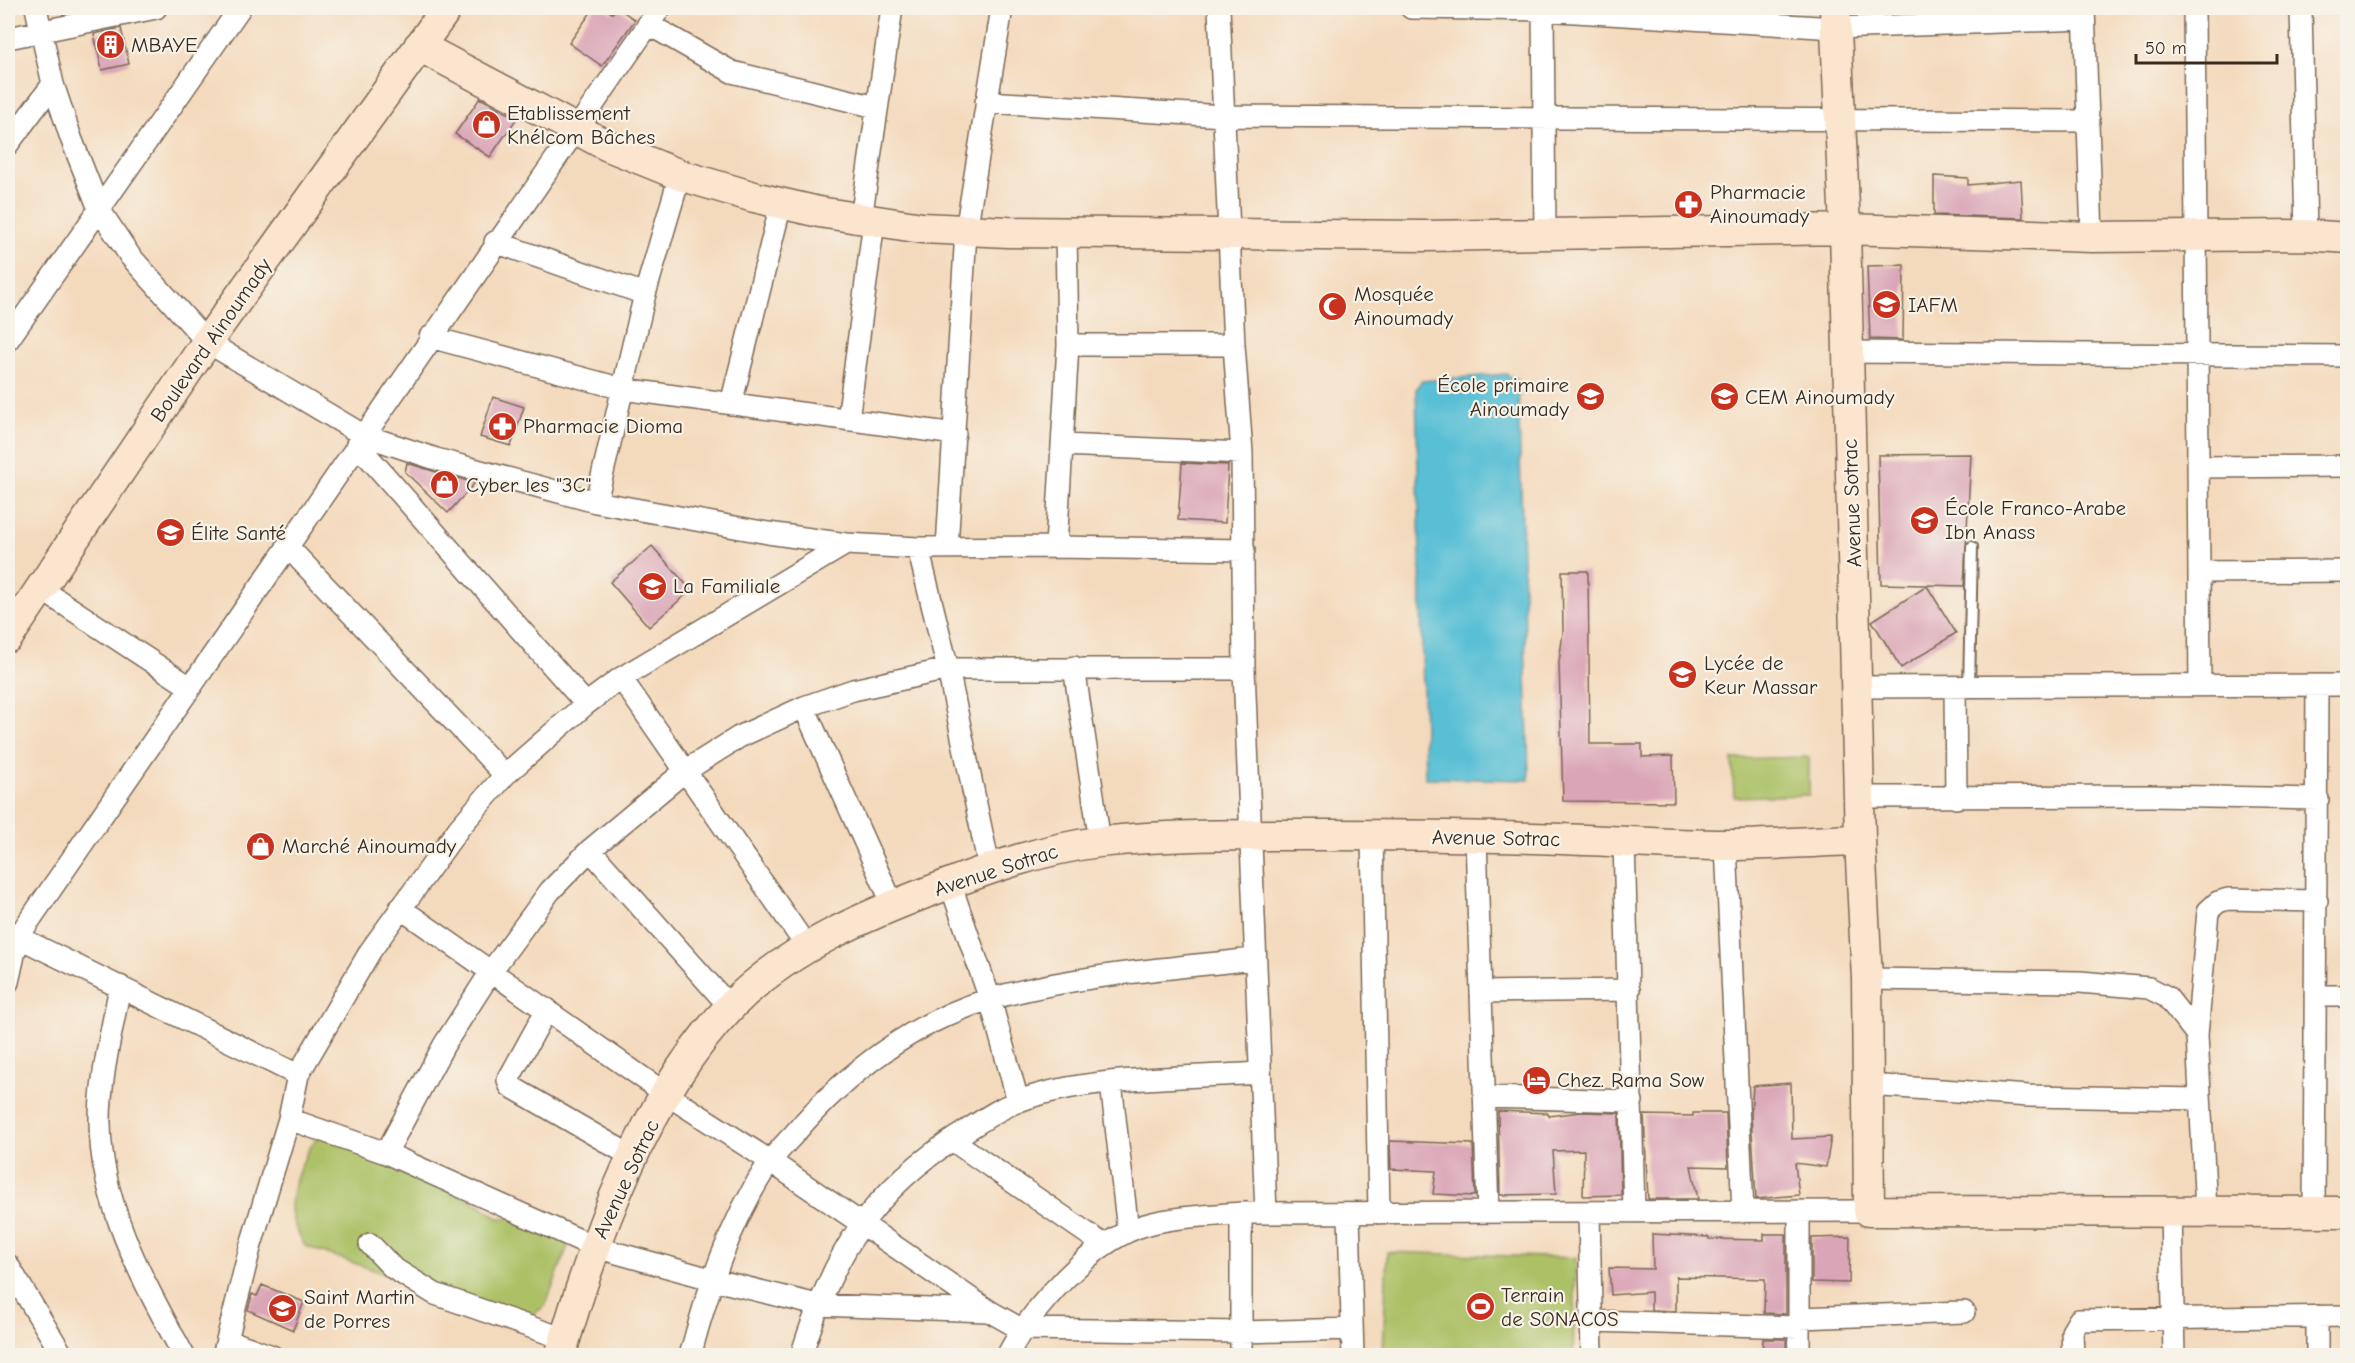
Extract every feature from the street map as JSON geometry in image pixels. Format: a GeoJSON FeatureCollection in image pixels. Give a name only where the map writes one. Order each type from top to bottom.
{"type":"FeatureCollection","features":[{"type":"Feature","properties":{"kind":"street"},"geometry":{"type":"LineString","coordinates":[[36,8],[53,84],[71,138],[99,209],[130,256],[207,342],[360,439],[586,704]]}},
{"type":"Feature","properties":{"kind":"street"},"geometry":{"type":"LineString","coordinates":[[8,38],[156,8]]}},
{"type":"Feature","properties":{"kind":"street"},"geometry":{"type":"LineString","coordinates":[[8,340],[240,8]]}},
{"type":"Feature","properties":{"kind":"street"},"geometry":{"type":"LineString","coordinates":[[418,8],[419,46],[606,145],[680,175],[781,204],[867,220],[966,231],[1545,234],[1845,229],[2092,237],[2306,235],[2348,238]]}},
{"type":"Feature","properties":{"kind":"street","name":"Boulevard Ainoumady"},"geometry":{"type":"LineString","coordinates":[[8,637],[207,342],[447,8]]}},
{"type":"Feature","properties":{"kind":"street"},"geometry":{"type":"LineString","coordinates":[[848,420],[876,107],[892,8]]}},
{"type":"Feature","properties":{"kind":"street"},"geometry":{"type":"LineString","coordinates":[[947,548],[966,231],[1002,8]]}},
{"type":"Feature","properties":{"kind":"street"},"geometry":{"type":"LineString","coordinates":[[1219,8],[1234,345],[1242,453],[1244,669],[1258,1073],[1266,1213]]}},
{"type":"Feature","properties":{"kind":"street"},"geometry":{"type":"LineString","coordinates":[[1411,8],[1543,9],[1835,18],[2084,13],[2092,237]]}},
{"type":"Feature","properties":{"kind":"street"},"geometry":{"type":"LineString","coordinates":[[2194,8],[2200,685]]}},
{"type":"Feature","properties":{"kind":"street"},"geometry":{"type":"LineString","coordinates":[[2301,8],[2306,235]]}},
{"type":"Feature","properties":{"kind":"street"},"geometry":{"type":"LineString","coordinates":[[1543,9],[1545,234]]}},
{"type":"Feature","properties":{"kind":"street"},"geometry":{"type":"LineString","coordinates":[[8,982],[13,934],[190,687],[574,127],[654,16],[732,72],[876,107]]}},
{"type":"Feature","properties":{"kind":"street","name":"Avenue Sotrac"},"geometry":{"type":"LineString","coordinates":[[562,1347],[595,1247],[633,1157],[666,1095],[702,1040],[730,1007],[752,987],[807,946],[893,905],[990,867],[1062,848],[1100,842],[1250,835],[1476,837],[1726,845],[1860,840],[1845,229],[1835,18]]}},
{"type":"Feature","properties":{"kind":"street"},"geometry":{"type":"LineString","coordinates":[[8,144],[53,84]]}},
{"type":"Feature","properties":{"kind":"street"},"geometry":{"type":"LineString","coordinates":[[987,102],[1224,116],[1543,120],[2089,121]]}},
{"type":"Feature","properties":{"kind":"street"},"geometry":{"type":"LineString","coordinates":[[596,502],[645,294],[680,175]]}},
{"type":"Feature","properties":{"kind":"street"},"geometry":{"type":"LineString","coordinates":[[731,404],[781,204]]}},
{"type":"Feature","properties":{"kind":"street"},"geometry":{"type":"LineString","coordinates":[[1056,547],[1068,345],[1066,232]]}},
{"type":"Feature","properties":{"kind":"street"},"geometry":{"type":"LineString","coordinates":[[495,242],[645,294]]}},
{"type":"Feature","properties":{"kind":"street"},"geometry":{"type":"LineString","coordinates":[[430,337],[623,388],[955,434]]}},
{"type":"Feature","properties":{"kind":"street"},"geometry":{"type":"LineString","coordinates":[[1068,345],[1234,345]]}},
{"type":"Feature","properties":{"kind":"street"},"geometry":{"type":"LineString","coordinates":[[1848,352],[2348,356]]}},
{"type":"Feature","properties":{"kind":"street"},"geometry":{"type":"LineString","coordinates":[[360,439],[596,502],[768,533],[846,544],[918,548],[1056,547],[1244,550]]}},
{"type":"Feature","properties":{"kind":"street"},"geometry":{"type":"LineString","coordinates":[[1063,445],[1242,453]]}},
{"type":"Feature","properties":{"kind":"street"},"geometry":{"type":"LineString","coordinates":[[2198,467],[2348,466]]}},
{"type":"Feature","properties":{"kind":"street"},"geometry":{"type":"LineString","coordinates":[[272,1356],[225,1348],[250,1248],[289,1119],[298,1075],[371,950],[400,908],[459,828],[505,775],[586,704],[621,678],[846,544]]}},
{"type":"Feature","properties":{"kind":"street"},"geometry":{"type":"LineString","coordinates":[[287,546],[505,775]]}},
{"type":"Feature","properties":{"kind":"street"},"geometry":{"type":"LineString","coordinates":[[918,548],[948,669],[990,867]]}},
{"type":"Feature","properties":{"kind":"street"},"geometry":{"type":"LineString","coordinates":[[2199,572],[2348,571]]}},
{"type":"Feature","properties":{"kind":"street"},"geometry":{"type":"LineString","coordinates":[[41,589],[190,687]]}},
{"type":"Feature","properties":{"kind":"street"},"geometry":{"type":"LineString","coordinates":[[386,1153],[444,1045],[492,970],[550,891],[590,850],[685,771],[739,737],[804,707],[853,690],[948,669],[1074,667],[1244,669]]}},
{"type":"Feature","properties":{"kind":"street"},"geometry":{"type":"LineString","coordinates":[[1074,667],[1100,842]]}},
{"type":"Feature","properties":{"kind":"street"},"geometry":{"type":"LineString","coordinates":[[621,678],[807,946]]}},
{"type":"Feature","properties":{"kind":"street"},"geometry":{"type":"LineString","coordinates":[[1857,687],[2348,685]]}},
{"type":"Feature","properties":{"kind":"street"},"geometry":{"type":"LineString","coordinates":[[2314,1212],[2317,686]]}},
{"type":"Feature","properties":{"kind":"street"},"geometry":{"type":"LineString","coordinates":[[1956,798],[1962,688]]}},
{"type":"Feature","properties":{"kind":"street"},"geometry":{"type":"LineString","coordinates":[[804,707],[893,905]]}},
{"type":"Feature","properties":{"kind":"street"},"geometry":{"type":"LineString","coordinates":[[1860,797],[2150,796],[2318,799]]}},
{"type":"Feature","properties":{"kind":"street"},"geometry":{"type":"LineString","coordinates":[[1372,835],[1379,1213]]}},
{"type":"Feature","properties":{"kind":"street"},"geometry":{"type":"LineString","coordinates":[[1476,837],[1488,1212]]}},
{"type":"Feature","properties":{"kind":"street"},"geometry":{"type":"LineString","coordinates":[[1860,840],[1867,979],[1869,1211]]}},
{"type":"Feature","properties":{"kind":"street"},"geometry":{"type":"LineString","coordinates":[[1624,841],[1634,1211]]}},
{"type":"Feature","properties":{"kind":"street"},"geometry":{"type":"LineString","coordinates":[[1726,845],[1743,1212]]}},
{"type":"Feature","properties":{"kind":"street"},"geometry":{"type":"LineString","coordinates":[[590,850],[730,1007]]}},
{"type":"Feature","properties":{"kind":"street"},"geometry":{"type":"LineString","coordinates":[[950,883],[990,999],[1018,1101]]}},
{"type":"Feature","properties":{"kind":"street"},"geometry":{"type":"LineString","coordinates":[[2206,1211],[2197,1035],[2208,911],[2212,905],[2228,899],[2317,901]]}},
{"type":"Feature","properties":{"kind":"street"},"geometry":{"type":"LineString","coordinates":[[400,908],[492,970],[666,1095],[770,1161],[989,1311],[1021,1329],[1241,1332],[1352,1329]]}},
{"type":"Feature","properties":{"kind":"street"},"geometry":{"type":"LineString","coordinates":[[13,934],[298,1075]]}},
{"type":"Feature","properties":{"kind":"street"},"geometry":{"type":"LineString","coordinates":[[690,1356],[711,1280],[752,1191],[770,1161],[844,1082],[875,1057],[919,1030],[990,999],[1121,973],[1254,959]]}},
{"type":"Feature","properties":{"kind":"street"},"geometry":{"type":"LineString","coordinates":[[1867,979],[2080,982],[2149,988],[2168,997],[2197,1035]]}},
{"type":"Feature","properties":{"kind":"street"},"geometry":{"type":"LineString","coordinates":[[120,986],[104,1075],[100,1121],[102,1153],[113,1201],[134,1259],[184,1356]]}},
{"type":"Feature","properties":{"kind":"street"},"geometry":{"type":"LineString","coordinates":[[1481,992],[1629,990]]}},
{"type":"Feature","properties":{"kind":"street"},"geometry":{"type":"LineString","coordinates":[[2315,996],[2348,996]]}},
{"type":"Feature","properties":{"kind":"street"},"geometry":{"type":"LineString","coordinates":[[547,1009],[508,1080],[510,1086],[633,1157]]}},
{"type":"Feature","properties":{"kind":"street"},"geometry":{"type":"LineString","coordinates":[[801,1356],[817,1305],[843,1251],[861,1223],[901,1179],[952,1140],[1018,1101],[1111,1083],[1258,1073]]}},
{"type":"Feature","properties":{"kind":"street"},"geometry":{"type":"LineString","coordinates":[[1111,1083],[1128,1231]]}},
{"type":"Feature","properties":{"kind":"street"},"geometry":{"type":"LineString","coordinates":[[1869,1085],[2029,1096],[2199,1100]]}},
{"type":"Feature","properties":{"kind":"street"},"geometry":{"type":"LineString","coordinates":[[1485,1097],[1632,1101]]}},
{"type":"Feature","properties":{"kind":"street"},"geometry":{"type":"LineString","coordinates":[[289,1119],[386,1153],[595,1247],[711,1280],[817,1305],[989,1311]]}},
{"type":"Feature","properties":{"kind":"street"},"geometry":{"type":"LineString","coordinates":[[952,1140],[1104,1245]]}},
{"type":"Feature","properties":{"kind":"street"},"geometry":{"type":"LineString","coordinates":[[1007,1356],[1021,1329],[1052,1294],[1104,1245],[1128,1231],[1173,1219],[1241,1213],[1348,1215],[1634,1211],[2348,1212]]}},
{"type":"Feature","properties":{"kind":"street"},"geometry":{"type":"LineString","coordinates":[[1798,1211],[1799,1356]]}},
{"type":"Feature","properties":{"kind":"street"},"geometry":{"type":"LineString","coordinates":[[2171,1211],[2174,1356]]}},
{"type":"Feature","properties":{"kind":"street"},"geometry":{"type":"LineString","coordinates":[[1589,1212],[1592,1356]]}},
{"type":"Feature","properties":{"kind":"street"},"geometry":{"type":"LineString","coordinates":[[1241,1213],[1241,1356]]}},
{"type":"Feature","properties":{"kind":"street"},"geometry":{"type":"LineString","coordinates":[[1348,1215],[1353,1356]]}},
{"type":"Feature","properties":{"kind":"street"},"geometry":{"type":"LineString","coordinates":[[370,1244],[393,1268],[435,1294],[562,1347]]}},
{"type":"Feature","properties":{"kind":"street"},"geometry":{"type":"LineString","coordinates":[[8,1265],[63,1356]]}},
{"type":"Feature","properties":{"kind":"street"},"geometry":{"type":"LineString","coordinates":[[1592,1321],[1800,1323],[1964,1312]]}},
{"type":"Feature","properties":{"kind":"street"},"geometry":{"type":"LineString","coordinates":[[2317,1316],[2317,1356]]}},
{"type":"Feature","properties":{"kind":"street"},"geometry":{"type":"LineString","coordinates":[[2073,1356],[2072,1332],[2079,1320],[2348,1316]]}},
{"type":"Feature","properties":{"kind":"lane"},"geometry":{"type":"LineString","coordinates":[[1962,688],[1972,547]]}},
{"type":"Feature","properties":{"kind":"green space"},"geometry":{"type":"Polygon","coordinates":[[[1809,757],[1809,795],[1734,797],[1732,759],[1809,757]]]}},
{"type":"Feature","properties":{"kind":"green space"},"geometry":{"type":"Polygon","coordinates":[[[322,1132],[480,1205],[498,1218],[510,1218],[573,1233],[545,1306],[528,1318],[508,1317],[305,1246],[293,1219],[291,1201],[305,1157],[322,1132]]]}},
{"type":"Feature","properties":{"kind":"green space","name":"Terrain de SONACOS"},"geometry":{"type":"Polygon","coordinates":[[[1387,1252],[1576,1258],[1573,1355],[1383,1355],[1387,1252]]]}},
{"type":"Feature","properties":{"kind":"water"},"geometry":{"type":"Polygon","coordinates":[[[1506,374],[1518,381],[1529,780],[1425,778],[1416,388],[1422,381],[1506,374]]]}},
{"type":"Feature","properties":{"kind":"building"},"geometry":{"type":"Polygon","coordinates":[[[594,8],[604,8],[612,13],[618,8],[635,20],[602,66],[569,43],[594,8]]]}},
{"type":"Feature","properties":{"kind":"building","name":"MBAYE"},"geometry":{"type":"Polygon","coordinates":[[[121,28],[129,64],[102,70],[94,34],[121,28]]]}},
{"type":"Feature","properties":{"kind":"building","name":"Etablissement Khélcom Bâches"},"geometry":{"type":"Polygon","coordinates":[[[480,98],[517,118],[490,157],[455,134],[480,98]]]}},
{"type":"Feature","properties":{"kind":"building"},"geometry":{"type":"Polygon","coordinates":[[[1934,176],[1968,178],[1968,185],[2021,180],[2023,218],[1934,215],[1934,176]]]}},
{"type":"Feature","properties":{"kind":"building"},"geometry":{"type":"Polygon","coordinates":[[[1904,265],[1903,340],[1870,339],[1867,266],[1904,265]]]}},
{"type":"Feature","properties":{"kind":"building"},"geometry":{"type":"Polygon","coordinates":[[[493,397],[524,407],[511,446],[480,437],[493,397]]]}},
{"type":"Feature","properties":{"kind":"building","name":"École Franco-Arabe Ibn Anass"},"geometry":{"type":"Polygon","coordinates":[[[1971,454],[1964,586],[1881,584],[1878,455],[1971,454]]]}},
{"type":"Feature","properties":{"kind":"building"},"geometry":{"type":"Polygon","coordinates":[[[407,463],[475,483],[448,513],[405,472],[407,463]]]}},
{"type":"Feature","properties":{"kind":"building"},"geometry":{"type":"Polygon","coordinates":[[[1182,463],[1228,465],[1225,523],[1178,520],[1182,463]]]}},
{"type":"Feature","properties":{"kind":"building"},"geometry":{"type":"Polygon","coordinates":[[[652,546],[691,590],[649,627],[610,582],[652,546]]]}},
{"type":"Feature","properties":{"kind":"building"},"geometry":{"type":"Polygon","coordinates":[[[1562,571],[1588,571],[1590,744],[1642,744],[1642,757],[1673,756],[1674,802],[1563,801],[1559,662],[1563,632],[1562,571]]]}},
{"type":"Feature","properties":{"kind":"building"},"geometry":{"type":"Polygon","coordinates":[[[1927,586],[1956,633],[1901,668],[1872,621],[1927,586]]]}},
{"type":"Feature","properties":{"kind":"building"},"geometry":{"type":"Polygon","coordinates":[[[1791,1083],[1792,1139],[1831,1137],[1826,1167],[1795,1163],[1799,1195],[1756,1199],[1751,1114],[1753,1086],[1791,1083]]]}},
{"type":"Feature","properties":{"kind":"building"},"geometry":{"type":"Polygon","coordinates":[[[1498,1111],[1548,1113],[1549,1116],[1581,1112],[1619,1113],[1621,1195],[1583,1196],[1584,1150],[1553,1151],[1556,1194],[1500,1195],[1498,1111]]]}},
{"type":"Feature","properties":{"kind":"building"},"geometry":{"type":"Polygon","coordinates":[[[1693,1113],[1726,1113],[1728,1167],[1691,1166],[1698,1199],[1648,1199],[1644,1115],[1693,1116],[1693,1113]]]}},
{"type":"Feature","properties":{"kind":"building"},"geometry":{"type":"Polygon","coordinates":[[[1390,1141],[1473,1144],[1475,1196],[1433,1194],[1436,1171],[1391,1169],[1390,1141]]]}},
{"type":"Feature","properties":{"kind":"building"},"geometry":{"type":"Polygon","coordinates":[[[1652,1234],[1709,1237],[1709,1239],[1764,1240],[1764,1234],[1786,1234],[1786,1314],[1764,1313],[1765,1279],[1676,1277],[1676,1311],[1651,1310],[1651,1292],[1611,1295],[1609,1268],[1653,1269],[1652,1234]]]}},
{"type":"Feature","properties":{"kind":"building"},"geometry":{"type":"Polygon","coordinates":[[[1850,1237],[1849,1283],[1812,1282],[1812,1238],[1850,1237]]]}},
{"type":"Feature","properties":{"kind":"building"},"geometry":{"type":"Polygon","coordinates":[[[262,1285],[304,1302],[293,1330],[248,1310],[252,1294],[257,1296],[262,1285]]]}},
{"type":"Feature","properties":{"kind":"building"},"geometry":{"type":"Polygon","coordinates":[[[1763,1339],[1786,1339],[1786,1356],[1762,1356],[1763,1339]]]}},
{"type":"Feature","properties":{"kind":"place","name":"MBAYE"},"geometry":{"type":"Point","coordinates":[110,45]}},
{"type":"Feature","properties":{"kind":"place","name":"Etablissement Khélcom Bâches"},"geometry":{"type":"Point","coordinates":[486,125]}},
{"type":"Feature","properties":{"kind":"place","name":"Pharmacie Ainoumady"},"geometry":{"type":"Point","coordinates":[1689,204]}},
{"type":"Feature","properties":{"kind":"place","name":"IAFM"},"geometry":{"type":"Point","coordinates":[1887,305]}},
{"type":"Feature","properties":{"kind":"place","name":"Mosquée Ainoumady"},"geometry":{"type":"Point","coordinates":[1333,306]}},
{"type":"Feature","properties":{"kind":"place","name":"École primaire Ainoumady"},"geometry":{"type":"Point","coordinates":[1590,397]}},
{"type":"Feature","properties":{"kind":"place","name":"CEM Ainoumady"},"geometry":{"type":"Point","coordinates":[1724,397]}},
{"type":"Feature","properties":{"kind":"place","name":"Pharmacie Dioma"},"geometry":{"type":"Point","coordinates":[502,426]}},
{"type":"Feature","properties":{"kind":"place","name":"Cyber les \"3C\""},"geometry":{"type":"Point","coordinates":[445,485]}},
{"type":"Feature","properties":{"kind":"place","name":"École Franco-Arabe Ibn Anass"},"geometry":{"type":"Point","coordinates":[1924,520]}},
{"type":"Feature","properties":{"kind":"place","name":"Élite Santé"},"geometry":{"type":"Point","coordinates":[170,533]}},
{"type":"Feature","properties":{"kind":"place","name":"La Familiale"},"geometry":{"type":"Point","coordinates":[652,586]}},
{"type":"Feature","properties":{"kind":"place","name":"Lycée de Keur Massar"},"geometry":{"type":"Point","coordinates":[1683,675]}},
{"type":"Feature","properties":{"kind":"place","name":"Marché Ainoumady"},"geometry":{"type":"Point","coordinates":[261,846]}},
{"type":"Feature","properties":{"kind":"place","name":"Chez. Rama Sow"},"geometry":{"type":"Point","coordinates":[1536,1080]}},
{"type":"Feature","properties":{"kind":"place","name":"Terrain de SONACOS"},"geometry":{"type":"Point","coordinates":[1480,1307]}},
{"type":"Feature","properties":{"kind":"place","name":"Saint Martin de Porres"},"geometry":{"type":"Point","coordinates":[283,1309]}}]}
